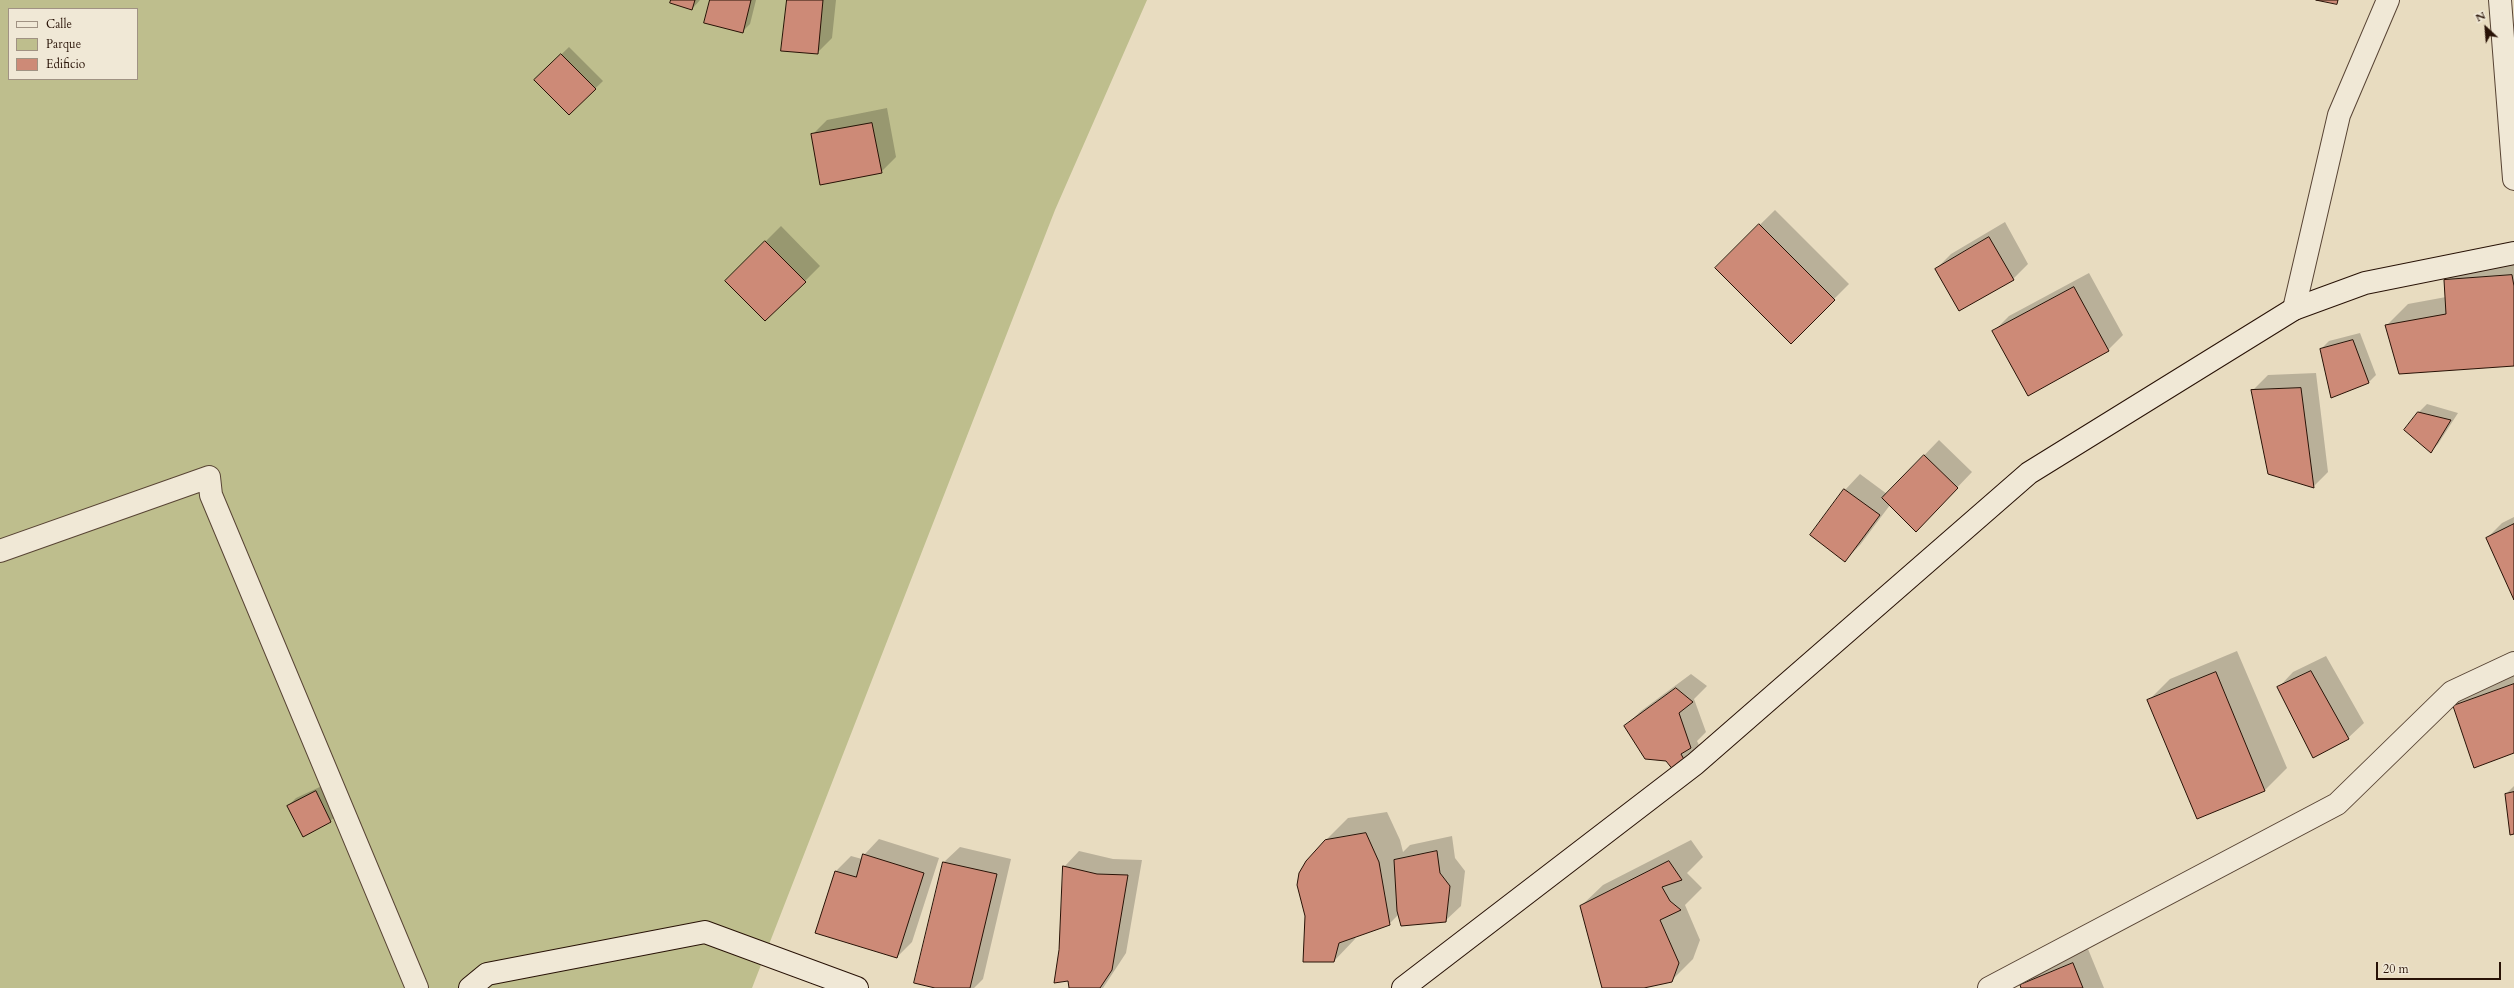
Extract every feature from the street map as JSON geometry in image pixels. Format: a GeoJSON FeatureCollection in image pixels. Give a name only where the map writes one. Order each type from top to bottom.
{"type":"FeatureCollection","features":[{"type":"Feature","properties":{"kind":"street"},"geometry":{"type":"LineString","coordinates":[[2294,310],[2339,115],[2388,0]]}},
{"type":"Feature","properties":{"kind":"street"},"geometry":{"type":"LineString","coordinates":[[2500,0],[2514,179]]}},
{"type":"Feature","properties":{"kind":"street"},"geometry":{"type":"LineString","coordinates":[[1403,988],[1695,764],[2030,473],[2294,310],[2365,283],[2514,253]]}},
{"type":"Feature","properties":{"kind":"street"},"geometry":{"type":"LineString","coordinates":[[0,551],[209,477],[211,495],[417,988]]}},
{"type":"Feature","properties":{"kind":"street"},"geometry":{"type":"LineString","coordinates":[[1989,988],[2337,804],[2452,692],[2514,662]]}},
{"type":"Feature","properties":{"kind":"street"},"geometry":{"type":"LineString","coordinates":[[470,988],[487,974],[705,932],[857,988]]}},
{"type":"Feature","properties":{"kind":"green space"},"geometry":{"type":"Polygon","coordinates":[[[0,0],[1147,0],[1055,210],[752,988],[0,988],[0,0]]]}},
{"type":"Feature","properties":{"kind":"building"},"geometry":{"type":"Polygon","coordinates":[[[671,0],[695,0],[692,10],[670,3],[671,0]]]}},
{"type":"Feature","properties":{"kind":"building"},"geometry":{"type":"Polygon","coordinates":[[[710,0],[751,0],[743,33],[704,23],[710,0]]]}},
{"type":"Feature","properties":{"kind":"building"},"geometry":{"type":"Polygon","coordinates":[[[787,0],[823,0],[818,54],[781,51],[787,0]]]}},
{"type":"Feature","properties":{"kind":"building"},"geometry":{"type":"Polygon","coordinates":[[[2316,0],[2338,0],[2337,4],[2316,0]]]}},
{"type":"Feature","properties":{"kind":"building"},"geometry":{"type":"Polygon","coordinates":[[[561,54],[596,89],[569,115],[534,80],[561,54]]]}},
{"type":"Feature","properties":{"kind":"building"},"geometry":{"type":"Polygon","coordinates":[[[872,123],[882,173],[820,185],[811,134],[872,123]]]}},
{"type":"Feature","properties":{"kind":"building"},"geometry":{"type":"Polygon","coordinates":[[[1759,224],[1835,300],[1791,344],[1715,268],[1759,224]]]}},
{"type":"Feature","properties":{"kind":"building"},"geometry":{"type":"Polygon","coordinates":[[[1989,237],[2014,280],[1959,311],[1935,269],[1989,237]]]}},
{"type":"Feature","properties":{"kind":"building"},"geometry":{"type":"Polygon","coordinates":[[[765,241],[806,282],[765,321],[725,281],[765,241]]]}},
{"type":"Feature","properties":{"kind":"building"},"geometry":{"type":"Polygon","coordinates":[[[2512,275],[2514,286],[2514,366],[2399,374],[2385,325],[2446,314],[2444,280],[2512,275]]]}},
{"type":"Feature","properties":{"kind":"building"},"geometry":{"type":"Polygon","coordinates":[[[2074,287],[2109,351],[2028,396],[1992,331],[2074,287]]]}},
{"type":"Feature","properties":{"kind":"building"},"geometry":{"type":"Polygon","coordinates":[[[2353,340],[2369,383],[2331,398],[2320,349],[2353,340]]]}},
{"type":"Feature","properties":{"kind":"building"},"geometry":{"type":"Polygon","coordinates":[[[2301,388],[2314,488],[2268,474],[2251,390],[2301,388]]]}},
{"type":"Feature","properties":{"kind":"building"},"geometry":{"type":"Polygon","coordinates":[[[2418,412],[2451,420],[2431,453],[2404,430],[2418,412]]]}},
{"type":"Feature","properties":{"kind":"building"},"geometry":{"type":"Polygon","coordinates":[[[1924,455],[1958,488],[1916,532],[1882,498],[1924,455]]]}},
{"type":"Feature","properties":{"kind":"building"},"geometry":{"type":"Polygon","coordinates":[[[1844,489],[1880,515],[1845,562],[1810,535],[1844,489]]]}},
{"type":"Feature","properties":{"kind":"building"},"geometry":{"type":"Polygon","coordinates":[[[2514,524],[2514,600],[2486,538],[2514,524]]]}},
{"type":"Feature","properties":{"kind":"building"},"geometry":{"type":"Polygon","coordinates":[[[2311,671],[2349,739],[2313,758],[2277,687],[2311,671]]]}},
{"type":"Feature","properties":{"kind":"building"},"geometry":{"type":"Polygon","coordinates":[[[2216,672],[2265,791],[2197,819],[2147,700],[2216,672]]]}},
{"type":"Feature","properties":{"kind":"building"},"geometry":{"type":"Polygon","coordinates":[[[2514,684],[2514,753],[2474,768],[2453,706],[2514,684]]]}},
{"type":"Feature","properties":{"kind":"building"},"geometry":{"type":"Polygon","coordinates":[[[1676,688],[1693,702],[1679,713],[1691,748],[1681,754],[1686,763],[1674,771],[1666,761],[1645,759],[1624,726],[1676,688]]]}},
{"type":"Feature","properties":{"kind":"building"},"geometry":{"type":"Polygon","coordinates":[[[316,791],[331,822],[303,837],[287,806],[316,791]]]}},
{"type":"Feature","properties":{"kind":"building"},"geometry":{"type":"Polygon","coordinates":[[[2514,792],[2514,834],[2510,835],[2505,794],[2514,792]]]}},
{"type":"Feature","properties":{"kind":"building"},"geometry":{"type":"Polygon","coordinates":[[[1366,833],[1379,862],[1390,925],[1339,943],[1334,962],[1303,962],[1305,916],[1297,885],[1299,873],[1306,861],[1325,840],[1366,833]]]}},
{"type":"Feature","properties":{"kind":"building"},"geometry":{"type":"Polygon","coordinates":[[[1437,851],[1440,873],[1450,886],[1446,922],[1401,926],[1397,911],[1394,860],[1437,851]]]}},
{"type":"Feature","properties":{"kind":"building"},"geometry":{"type":"Polygon","coordinates":[[[863,854],[924,873],[897,958],[815,933],[835,871],[856,877],[863,854]]]}},
{"type":"Feature","properties":{"kind":"building"},"geometry":{"type":"Polygon","coordinates":[[[1669,861],[1682,880],[1662,887],[1670,901],[1681,910],[1660,920],[1679,963],[1672,982],[1644,988],[1602,988],[1580,906],[1669,861]]]}},
{"type":"Feature","properties":{"kind":"building"},"geometry":{"type":"Polygon","coordinates":[[[943,862],[997,874],[970,988],[935,988],[914,983],[943,862]]]}},
{"type":"Feature","properties":{"kind":"building"},"geometry":{"type":"Polygon","coordinates":[[[1063,866],[1097,874],[1128,875],[1112,970],[1100,988],[1069,988],[1068,981],[1054,983],[1059,950],[1063,866]]]}},
{"type":"Feature","properties":{"kind":"building"},"geometry":{"type":"Polygon","coordinates":[[[2073,963],[2083,988],[2021,988],[2020,985],[2073,963]]]}}]}
